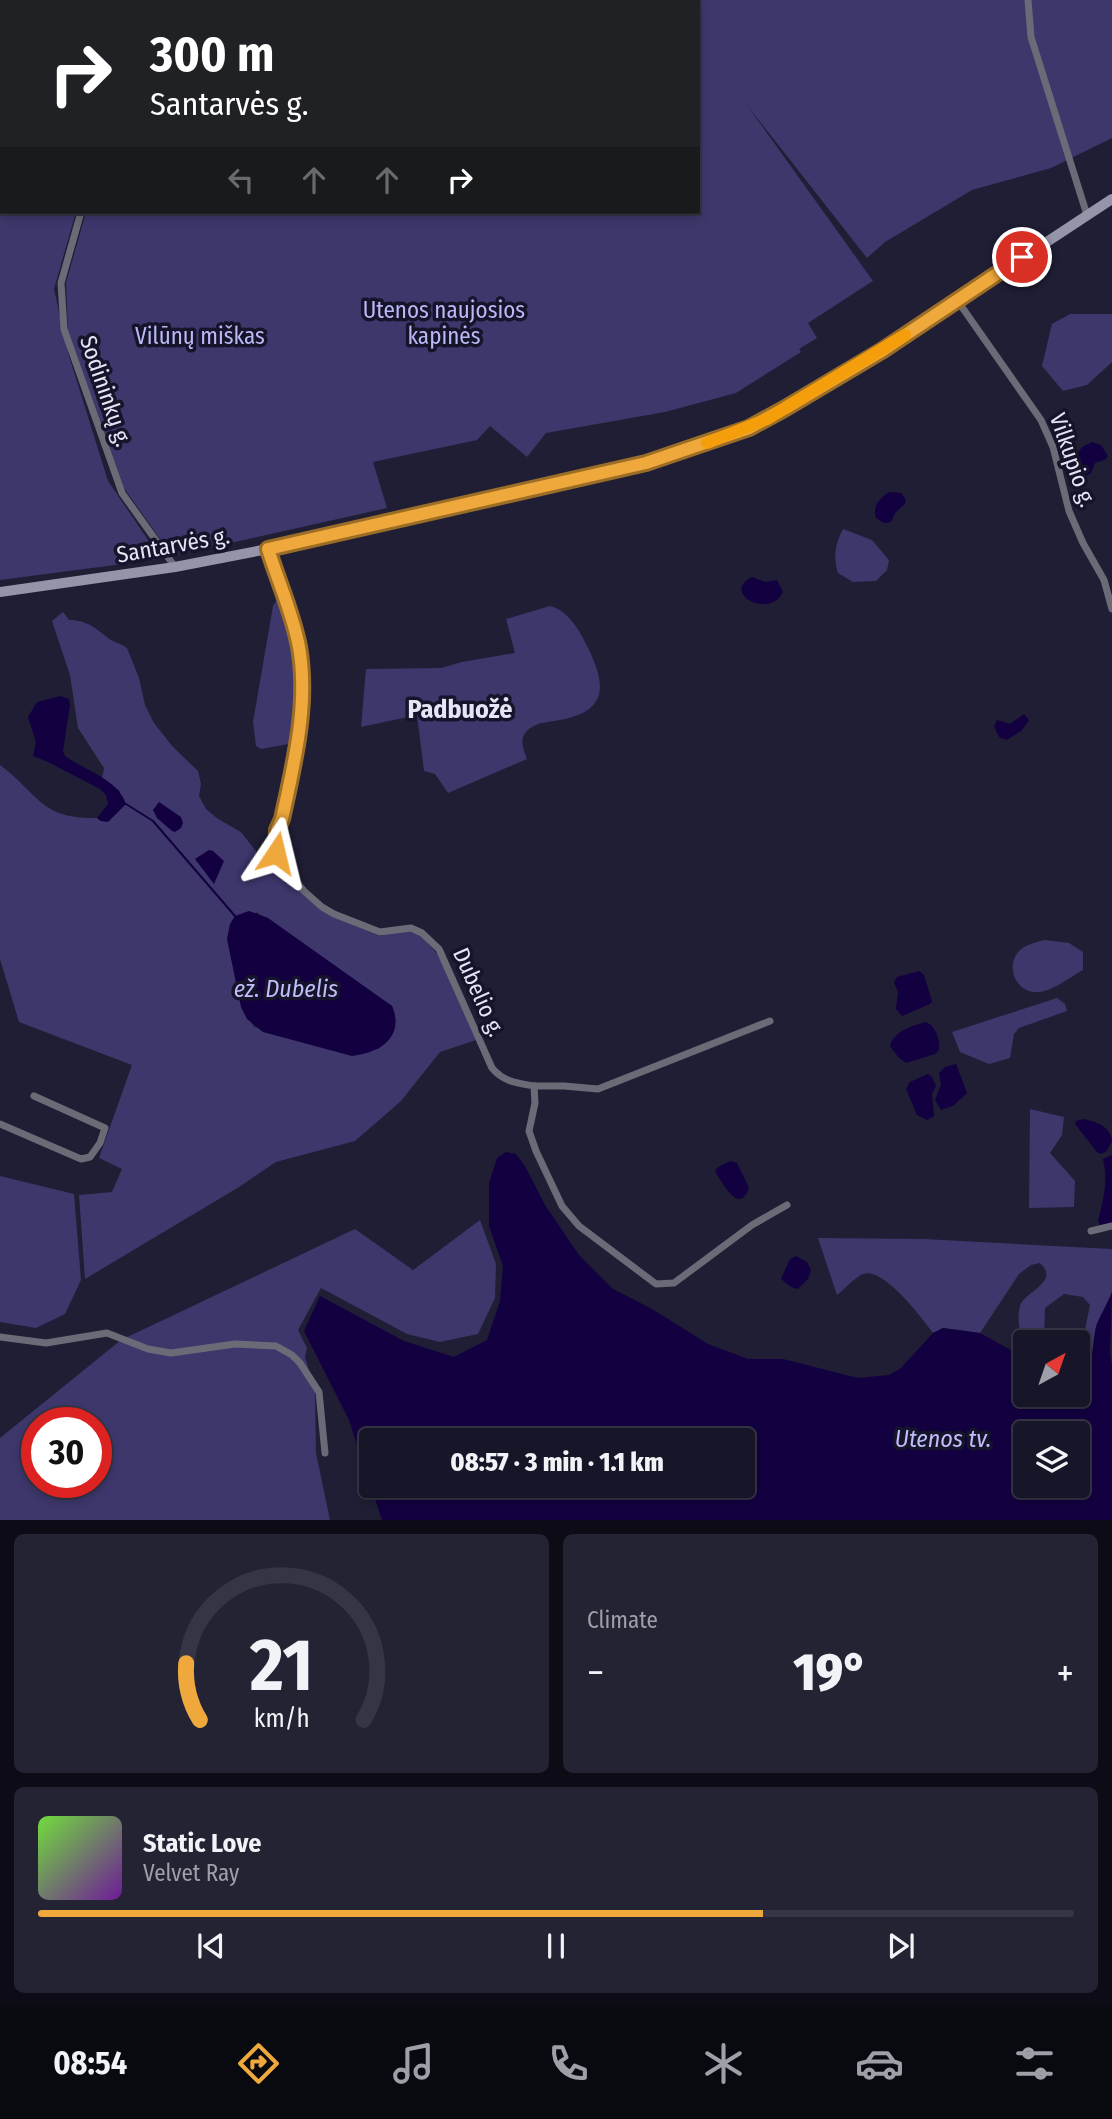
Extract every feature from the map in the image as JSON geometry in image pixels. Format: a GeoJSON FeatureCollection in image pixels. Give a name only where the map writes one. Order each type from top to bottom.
{"type":"FeatureCollection","features":[{"type":"Feature","properties":{"kind":"main road","name":"Santarvės g."},"geometry":{"type":"LineString","coordinates":[[0,592],[175,567],[268,549],[646,463],[719,439],[749,428],[883,350],[1112,199]]}},
{"type":"Feature","properties":{"kind":"street"},"geometry":{"type":"LineString","coordinates":[[1028,0],[1031,37],[1087,215]]}},
{"type":"Feature","properties":{"kind":"street","name":"Sodininkų g."},"geometry":{"type":"LineString","coordinates":[[80,214],[61,283],[64,329],[122,493],[175,567]]}},
{"type":"Feature","properties":{"kind":"street","name":"Vilkupio g."},"geometry":{"type":"LineString","coordinates":[[957,299],[1041,421],[1053,447],[1069,511],[1104,580],[1112,609]]}},
{"type":"Feature","properties":{"kind":"street","name":"Dubelio g."},"geometry":{"type":"LineString","coordinates":[[268,549],[296,634],[302,699],[297,748],[276,840],[276,853],[304,891],[334,914],[380,932],[411,929],[422,933],[439,949],[492,1068],[499,1077],[509,1082],[534,1086],[598,1089],[770,1021]]}},
{"type":"Feature","properties":{"kind":"street"},"geometry":{"type":"LineString","coordinates":[[534,1086],[535,1103],[529,1131],[562,1206],[579,1226],[656,1284],[674,1283],[752,1225],[787,1205]]}},
{"type":"Feature","properties":{"kind":"street"},"geometry":{"type":"LineString","coordinates":[[0,1124],[81,1159],[90,1157],[100,1143],[105,1128],[34,1096]]}},
{"type":"Feature","properties":{"kind":"street"},"geometry":{"type":"LineString","coordinates":[[1091,1231],[1112,1226]]}},
{"type":"Feature","properties":{"kind":"street"},"geometry":{"type":"LineString","coordinates":[[0,1337],[46,1343],[107,1333],[148,1349],[171,1353],[235,1344],[276,1346],[300,1363],[319,1392],[325,1452]]}},
{"type":"Feature","properties":{"kind":"green space"},"geometry":{"type":"Polygon","coordinates":[[[700,0],[1112,0],[1112,138],[1051,168],[972,190],[885,242],[867,258],[747,105],[873,281],[808,323],[817,338],[799,349],[801,352],[736,393],[665,412],[546,433],[527,457],[490,426],[477,440],[373,462],[387,508],[172,556],[124,488],[68,330],[66,283],[85,214],[700,214],[700,0]]]}},
{"type":"Feature","properties":{"kind":"green space"},"geometry":{"type":"Polygon","coordinates":[[[0,214],[75,214],[54,289],[69,356],[108,481],[161,559],[0,580],[0,214]]]}},
{"type":"Feature","properties":{"kind":"green space"},"geometry":{"type":"Polygon","coordinates":[[[1070,314],[1112,314],[1112,362],[1087,385],[1063,391],[1042,366],[1052,324],[1070,314]]]}},
{"type":"Feature","properties":{"kind":"green space"},"geometry":{"type":"Polygon","coordinates":[[[843,529],[872,540],[889,560],[887,570],[876,581],[853,582],[838,573],[836,551],[843,529]]]}},
{"type":"Feature","properties":{"kind":"green space"},"geometry":{"type":"Polygon","coordinates":[[[280,594],[297,651],[298,694],[294,743],[261,749],[256,746],[253,722],[273,606],[280,594]]]}},
{"type":"Feature","properties":{"kind":"green space"},"geometry":{"type":"Polygon","coordinates":[[[550,606],[567,616],[580,632],[593,658],[600,683],[599,693],[588,710],[529,729],[522,740],[527,759],[448,793],[435,774],[424,771],[417,715],[361,727],[366,669],[441,668],[515,653],[506,619],[550,606]]]}},
{"type":"Feature","properties":{"kind":"green space"},"geometry":{"type":"Polygon","coordinates":[[[63,612],[69,620],[87,623],[127,648],[139,678],[145,705],[154,723],[173,747],[198,771],[201,784],[199,796],[206,809],[241,832],[259,855],[272,859],[281,866],[331,916],[380,936],[408,931],[422,936],[439,956],[476,1040],[440,1052],[401,1101],[355,1141],[276,1162],[85,1279],[79,1195],[112,1192],[122,1169],[99,1158],[132,1065],[19,1022],[0,959],[0,765],[42,803],[63,814],[97,818],[101,821],[120,791],[102,778],[104,768],[78,728],[70,675],[52,621],[63,612]],[[256,912],[241,1007],[254,1027],[378,1049],[394,1030],[392,1006],[256,912]]]}},
{"type":"Feature","properties":{"kind":"green space"},"geometry":{"type":"Polygon","coordinates":[[[1045,940],[1069,943],[1083,952],[1083,970],[1050,989],[1039,992],[1024,989],[1013,971],[1015,956],[1023,948],[1045,940]]]}},
{"type":"Feature","properties":{"kind":"green space"},"geometry":{"type":"Polygon","coordinates":[[[1057,998],[1065,1004],[1067,1011],[1019,1028],[1014,1034],[1010,1058],[989,1064],[960,1052],[952,1032],[1057,998]]]}},
{"type":"Feature","properties":{"kind":"green space"},"geometry":{"type":"Polygon","coordinates":[[[1030,1109],[1064,1117],[1062,1135],[1050,1153],[1075,1181],[1074,1207],[1029,1208],[1030,1109]]]}},
{"type":"Feature","properties":{"kind":"green space"},"geometry":{"type":"Polygon","coordinates":[[[0,1176],[74,1194],[81,1280],[65,1314],[36,1328],[0,1322],[0,1176]]]}},
{"type":"Feature","properties":{"kind":"green space"},"geometry":{"type":"Polygon","coordinates":[[[480,1220],[496,1264],[495,1298],[478,1334],[440,1342],[407,1334],[321,1288],[298,1330],[307,1348],[305,1357],[315,1391],[316,1453],[330,1520],[0,1520],[0,1438],[21,1421],[21,1498],[112,1498],[112,1407],[38,1407],[121,1340],[355,1229],[413,1270],[480,1220]]]}},
{"type":"Feature","properties":{"kind":"green space"},"geometry":{"type":"Polygon","coordinates":[[[818,1238],[924,1239],[1112,1249],[1112,1292],[1096,1326],[1090,1365],[1090,1330],[1085,1330],[1090,1305],[1083,1297],[1064,1294],[1045,1308],[1044,1330],[1020,1330],[1020,1306],[1046,1276],[1040,1263],[1031,1265],[1019,1274],[980,1333],[943,1328],[933,1333],[902,1295],[881,1278],[871,1274],[863,1274],[837,1295],[818,1238]]]}},
{"type":"Feature","properties":{"kind":"water"},"geometry":{"type":"Polygon","coordinates":[[[1092,442],[1101,445],[1108,456],[1095,463],[1091,473],[1086,476],[1080,472],[1076,456],[1082,447],[1092,442]]]}},
{"type":"Feature","properties":{"kind":"water"},"geometry":{"type":"Polygon","coordinates":[[[889,492],[901,493],[906,500],[891,522],[884,523],[876,518],[875,510],[880,500],[889,492]]]}},
{"type":"Feature","properties":{"kind":"water"},"geometry":{"type":"Polygon","coordinates":[[[752,577],[765,582],[777,580],[783,592],[777,600],[768,604],[751,601],[744,596],[742,590],[744,583],[752,577]]]}},
{"type":"Feature","properties":{"kind":"water"},"geometry":{"type":"Polygon","coordinates":[[[61,696],[69,699],[70,705],[63,751],[65,756],[116,788],[126,804],[108,822],[97,818],[108,804],[106,795],[100,789],[33,756],[36,742],[28,717],[37,702],[61,696]]]}},
{"type":"Feature","properties":{"kind":"water"},"geometry":{"type":"Polygon","coordinates":[[[1024,714],[1029,720],[1022,730],[1007,740],[999,737],[994,726],[997,720],[1010,724],[1024,714]]]}},
{"type":"Feature","properties":{"kind":"water"},"geometry":{"type":"Polygon","coordinates":[[[159,802],[181,817],[181,828],[172,831],[157,818],[153,810],[159,802]]]}},
{"type":"Feature","properties":{"kind":"water"},"geometry":{"type":"Polygon","coordinates":[[[209,850],[224,861],[214,884],[195,859],[209,850]]]}},
{"type":"Feature","properties":{"kind":"water","name":"ež. Dubelis"},"geometry":{"type":"Polygon","coordinates":[[[249,911],[268,918],[392,1006],[395,1026],[387,1042],[372,1051],[352,1056],[263,1032],[247,1019],[241,1007],[227,939],[235,916],[249,911]]]}},
{"type":"Feature","properties":{"kind":"water"},"geometry":{"type":"Polygon","coordinates":[[[919,971],[924,975],[932,1001],[902,1016],[896,1009],[898,992],[894,982],[897,977],[919,971]]]}},
{"type":"Feature","properties":{"kind":"water"},"geometry":{"type":"Polygon","coordinates":[[[926,1022],[937,1034],[939,1050],[935,1054],[906,1063],[890,1046],[892,1041],[904,1030],[926,1022]]]}},
{"type":"Feature","properties":{"kind":"water"},"geometry":{"type":"Polygon","coordinates":[[[956,1064],[967,1093],[953,1106],[941,1110],[935,1100],[941,1085],[939,1073],[945,1067],[956,1064]]]}},
{"type":"Feature","properties":{"kind":"water"},"geometry":{"type":"Polygon","coordinates":[[[928,1074],[936,1086],[932,1094],[934,1116],[927,1120],[917,1115],[906,1089],[910,1082],[928,1074]]]}},
{"type":"Feature","properties":{"kind":"water"},"geometry":{"type":"Polygon","coordinates":[[[1083,1119],[1098,1123],[1109,1132],[1112,1141],[1106,1152],[1097,1152],[1075,1124],[1083,1119]]]}},
{"type":"Feature","properties":{"kind":"water","name":"Utenos tv."},"geometry":{"type":"Polygon","coordinates":[[[506,1152],[516,1154],[545,1205],[579,1255],[613,1289],[652,1309],[708,1344],[748,1359],[783,1359],[858,1378],[889,1375],[901,1368],[933,1333],[943,1328],[980,1333],[1013,1351],[1013,1407],[1090,1407],[1090,1363],[1095,1331],[1112,1292],[1112,1520],[382,1520],[375,1498],[755,1498],[755,1428],[359,1428],[359,1450],[349,1420],[304,1331],[320,1296],[404,1341],[454,1357],[487,1340],[500,1301],[503,1266],[489,1226],[489,1183],[497,1158],[506,1152]]]}},
{"type":"Feature","properties":{"kind":"water"},"geometry":{"type":"Polygon","coordinates":[[[1112,1155],[1112,1223],[1100,1225],[1098,1220],[1105,1182],[1103,1159],[1112,1155]]]}},
{"type":"Feature","properties":{"kind":"water"},"geometry":{"type":"Polygon","coordinates":[[[731,1161],[737,1163],[749,1188],[740,1199],[726,1189],[715,1171],[731,1161]]]}},
{"type":"Feature","properties":{"kind":"water"},"geometry":{"type":"Polygon","coordinates":[[[796,1256],[807,1262],[811,1270],[808,1279],[798,1289],[781,1279],[790,1259],[796,1256]]]}},
{"type":"Feature","properties":{"kind":"waterway"},"geometry":{"type":"LineString","coordinates":[[126,804],[153,821],[235,916]]}},
{"type":"Feature","properties":{"kind":"slow traffic"},"geometry":{"type":"LineString","coordinates":[[707,443],[767,419],[905,335]]}},
{"type":"Feature","properties":{"kind":"district","name":"Padbuožė"},"geometry":{"type":"Point","coordinates":[460,709]}},
{"type":"Feature","properties":{"kind":"route"},"geometry":{"type":"LineString","coordinates":[[276,853],[277,830],[282,819],[297,748],[302,699],[296,634],[268,549],[646,463],[749,428],[883,350],[1022,257]]}},
{"type":"Feature","properties":{"kind":"park label","name":"Utenos naujosios kapinės"},"geometry":{"type":"Point","coordinates":[444,323]}},
{"type":"Feature","properties":{"kind":"park label","name":"Vilūnų miškas"},"geometry":{"type":"Point","coordinates":[200,336]}}]}
